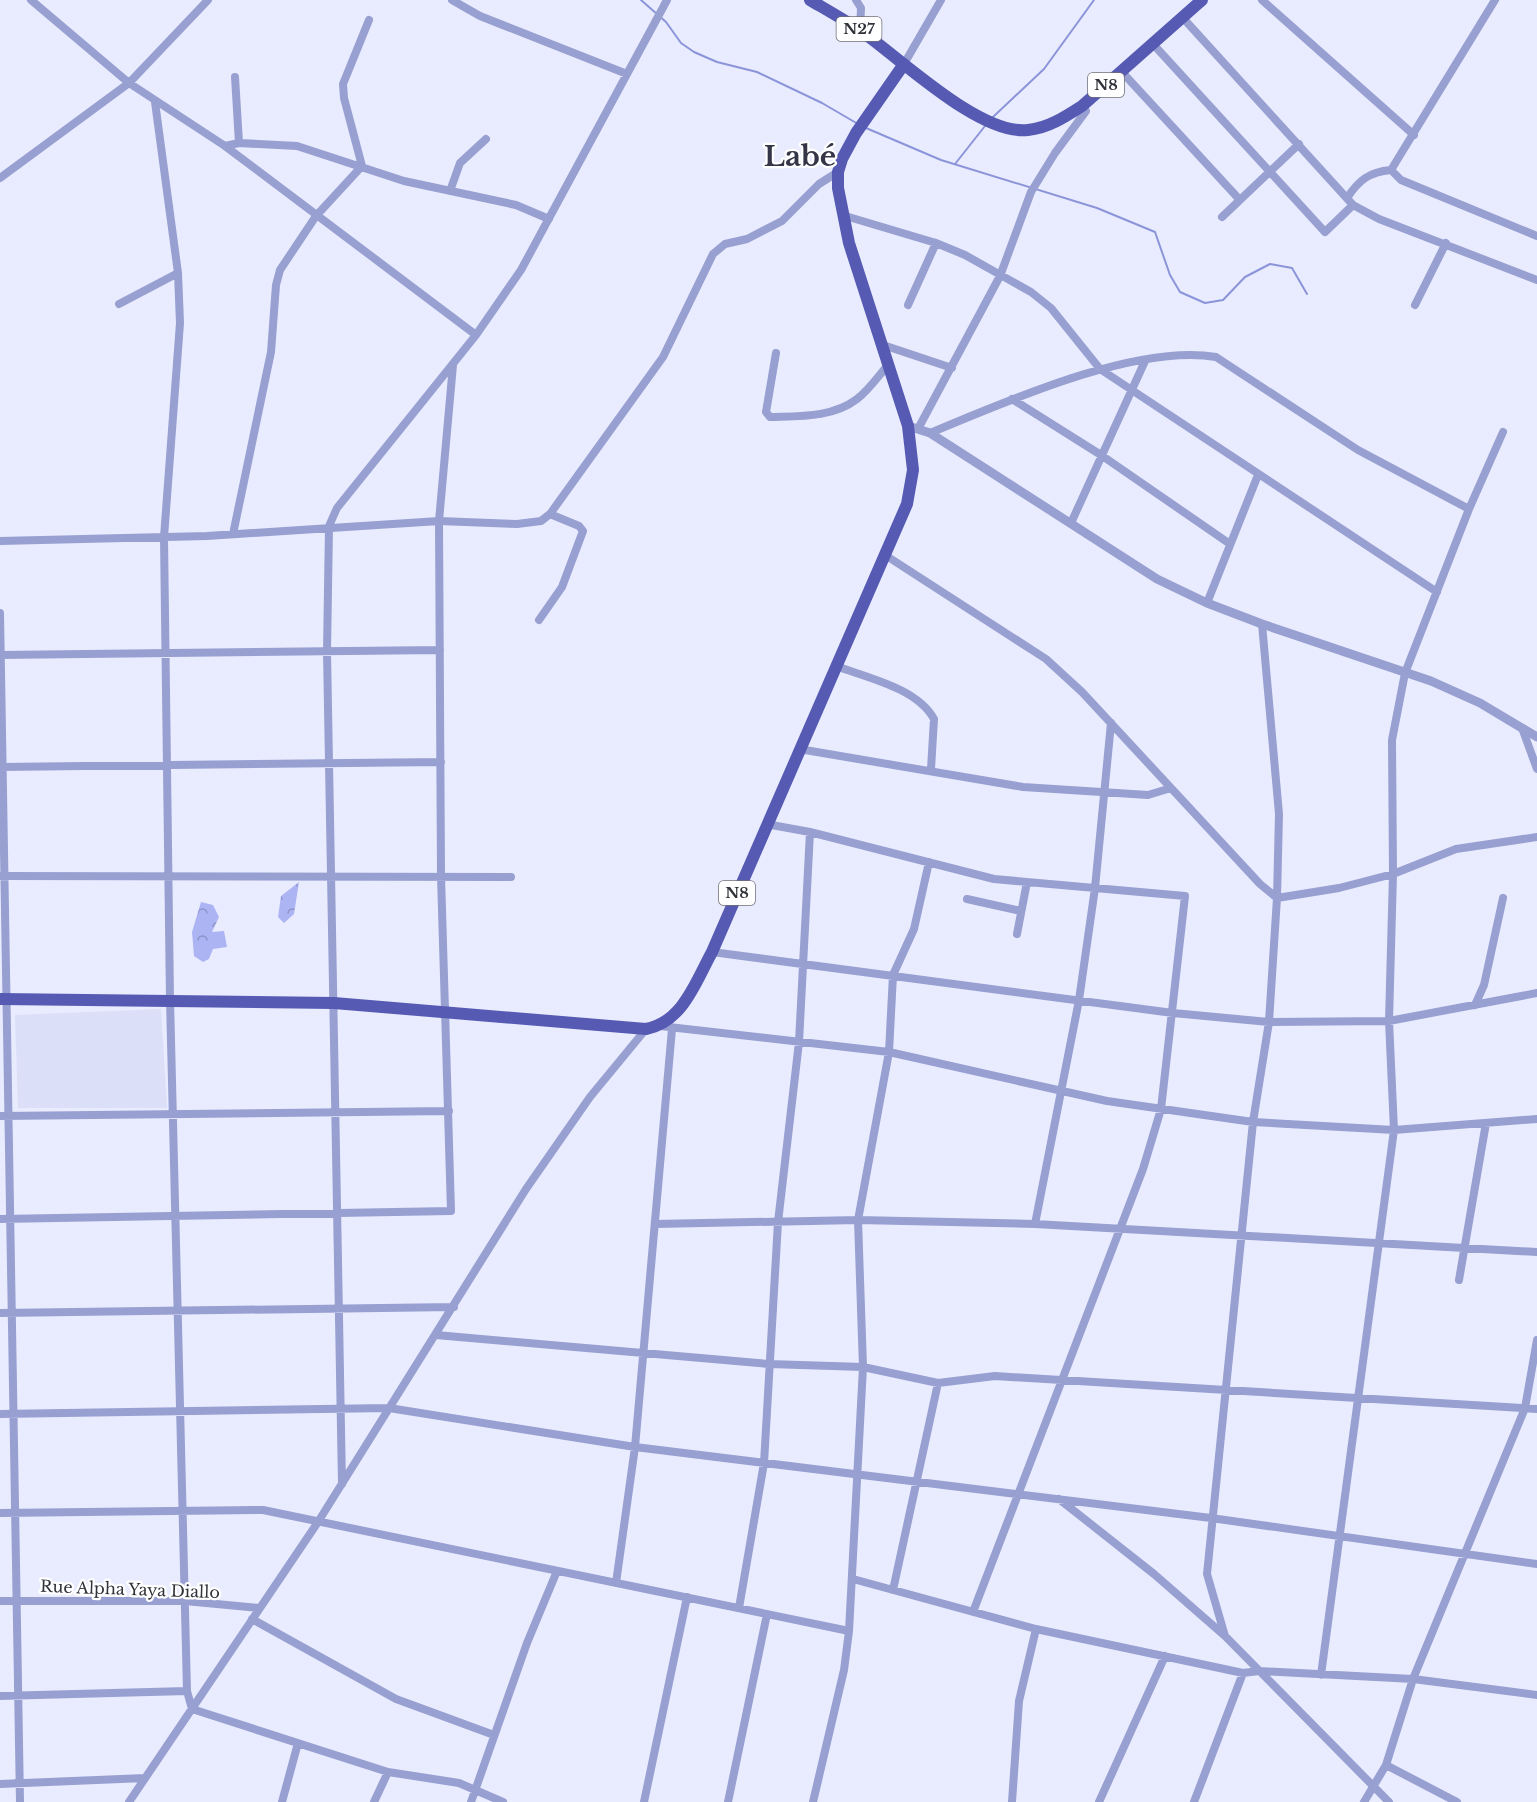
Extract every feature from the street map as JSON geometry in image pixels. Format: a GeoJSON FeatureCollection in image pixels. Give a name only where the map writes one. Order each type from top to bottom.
{"type":"FeatureCollection","features":[{"type":"Feature","properties":{"kind":"main road","name":"N27"},"geometry":{"type":"LineString","coordinates":[[810,0],[860,30],[904,64]]}},
{"type":"Feature","properties":{"kind":"main road","name":"N8"},"geometry":{"type":"LineString","coordinates":[[904,64],[989,122],[1011,130],[1028,131],[1062,119],[1082,106],[1183,18],[1197,2]]}},
{"type":"Feature","properties":{"kind":"main road"},"geometry":{"type":"LineString","coordinates":[[838,172],[856,133],[904,64]]}},
{"type":"Feature","properties":{"kind":"main road","name":"N8"},"geometry":{"type":"LineString","coordinates":[[666,1028],[712,952],[907,504],[913,470],[913,427],[889,364],[842,215],[838,172]]}},
{"type":"Feature","properties":{"kind":"main road"},"geometry":{"type":"LineString","coordinates":[[3,999],[334,1003],[646,1029],[666,1028]]}},
{"type":"Feature","properties":{"kind":"street"},"geometry":{"type":"LineString","coordinates":[[32,0],[129,83],[225,146],[476,335]]}},
{"type":"Feature","properties":{"kind":"street"},"geometry":{"type":"LineString","coordinates":[[0,178],[129,83],[208,0]]}},
{"type":"Feature","properties":{"kind":"street"},"geometry":{"type":"LineString","coordinates":[[452,0],[480,16],[627,74]]}},
{"type":"Feature","properties":{"kind":"street"},"geometry":{"type":"LineString","coordinates":[[342,1484],[327,652],[329,526],[337,508],[476,335],[521,270],[667,0]]}},
{"type":"Feature","properties":{"kind":"street"},"geometry":{"type":"LineString","coordinates":[[856,0],[861,8],[860,30]]}},
{"type":"Feature","properties":{"kind":"street"},"geometry":{"type":"LineString","coordinates":[[904,64],[941,0]]}},
{"type":"Feature","properties":{"kind":"street"},"geometry":{"type":"LineString","coordinates":[[1262,0],[1414,135]]}},
{"type":"Feature","properties":{"kind":"street"},"geometry":{"type":"LineString","coordinates":[[1392,170],[1495,0]]}},
{"type":"Feature","properties":{"kind":"street"},"geometry":{"type":"LineString","coordinates":[[1183,18],[1353,205],[1379,219],[1537,280]]}},
{"type":"Feature","properties":{"kind":"street"},"geometry":{"type":"LineString","coordinates":[[362,166],[344,98],[344,84],[369,20]]}},
{"type":"Feature","properties":{"kind":"street"},"geometry":{"type":"LineString","coordinates":[[1153,44],[1325,232],[1353,205]]}},
{"type":"Feature","properties":{"kind":"street"},"geometry":{"type":"LineString","coordinates":[[1122,72],[1239,198]]}},
{"type":"Feature","properties":{"kind":"street"},"geometry":{"type":"LineString","coordinates":[[235,77],[238,143]]}},
{"type":"Feature","properties":{"kind":"street"},"geometry":{"type":"LineString","coordinates":[[155,102],[178,273],[180,323],[164,537],[165,653],[170,1000],[187,1691],[192,1709]]}},
{"type":"Feature","properties":{"kind":"street"},"geometry":{"type":"LineString","coordinates":[[1082,106],[1086,111],[1033,188],[1000,276],[952,368],[913,427],[930,433],[1157,579],[1207,603],[1405,673],[1480,703],[1537,737]]}},
{"type":"Feature","properties":{"kind":"street"},"geometry":{"type":"LineString","coordinates":[[450,190],[460,163],[486,139]]}},
{"type":"Feature","properties":{"kind":"street"},"geometry":{"type":"LineString","coordinates":[[225,146],[238,143],[297,146],[404,181],[516,205],[549,219]]}},
{"type":"Feature","properties":{"kind":"street"},"geometry":{"type":"LineString","coordinates":[[1222,217],[1239,198],[1299,144]]}},
{"type":"Feature","properties":{"kind":"street"},"geometry":{"type":"LineString","coordinates":[[232,534],[271,351],[276,285],[280,270],[316,216],[362,166]]}},
{"type":"Feature","properties":{"kind":"street"},"geometry":{"type":"LineString","coordinates":[[1347,198],[1365,177],[1379,171],[1392,170]]}},
{"type":"Feature","properties":{"kind":"street"},"geometry":{"type":"LineString","coordinates":[[1392,170],[1401,180],[1537,236]]}},
{"type":"Feature","properties":{"kind":"street"},"geometry":{"type":"LineString","coordinates":[[0,541],[232,534],[329,526],[439,521],[517,524],[541,521],[550,514],[663,357],[713,254],[725,244],[747,239],[782,221],[819,184],[838,172]]}},
{"type":"Feature","properties":{"kind":"street"},"geometry":{"type":"LineString","coordinates":[[842,215],[936,243],[1030,292],[1051,308],[1100,369],[1437,592]]}},
{"type":"Feature","properties":{"kind":"street"},"geometry":{"type":"LineString","coordinates":[[908,305],[936,243]]}},
{"type":"Feature","properties":{"kind":"street"},"geometry":{"type":"LineString","coordinates":[[1415,305],[1446,243]]}},
{"type":"Feature","properties":{"kind":"street"},"geometry":{"type":"LineString","coordinates":[[119,304],[178,273]]}},
{"type":"Feature","properties":{"kind":"street"},"geometry":{"type":"LineString","coordinates":[[883,345],[952,368]]}},
{"type":"Feature","properties":{"kind":"street"},"geometry":{"type":"LineString","coordinates":[[776,353],[766,412],[770,417],[825,413],[846,405],[858,398],[889,364]]}},
{"type":"Feature","properties":{"kind":"street"},"geometry":{"type":"LineString","coordinates":[[930,433],[1012,399],[1100,369],[1199,354],[1216,357],[1358,450],[1469,509]]}},
{"type":"Feature","properties":{"kind":"street"},"geometry":{"type":"LineString","coordinates":[[1071,523],[1145,361]]}},
{"type":"Feature","properties":{"kind":"street"},"geometry":{"type":"LineString","coordinates":[[0,1219],[451,1211],[441,876],[439,521],[453,364]]}},
{"type":"Feature","properties":{"kind":"street"},"geometry":{"type":"LineString","coordinates":[[1012,399],[1101,455],[1230,544]]}},
{"type":"Feature","properties":{"kind":"street"},"geometry":{"type":"LineString","coordinates":[[1321,1675],[1394,1130],[1389,1021],[1393,873],[1392,740],[1405,673],[1469,509],[1503,432]]}},
{"type":"Feature","properties":{"kind":"street"},"geometry":{"type":"LineString","coordinates":[[1207,603],[1258,475]]}},
{"type":"Feature","properties":{"kind":"street"},"geometry":{"type":"LineString","coordinates":[[539,620],[562,587],[583,531],[579,526],[550,514]]}},
{"type":"Feature","properties":{"kind":"street"},"geometry":{"type":"LineString","coordinates":[[885,555],[1046,659],[1111,723],[1260,884],[1277,898],[1339,888],[1393,873],[1456,849],[1537,837]]}},
{"type":"Feature","properties":{"kind":"street"},"geometry":{"type":"LineString","coordinates":[[0,613],[3,999],[10,1116],[20,1802]]}},
{"type":"Feature","properties":{"kind":"street"},"geometry":{"type":"LineString","coordinates":[[1225,1635],[1207,1574],[1253,1122],[1269,1022],[1277,898],[1279,814],[1262,624]]}},
{"type":"Feature","properties":{"kind":"street"},"geometry":{"type":"LineString","coordinates":[[0,655],[440,650]]}},
{"type":"Feature","properties":{"kind":"street"},"geometry":{"type":"LineString","coordinates":[[836,666],[907,692],[923,704],[934,719],[931,769]]}},
{"type":"Feature","properties":{"kind":"street"},"geometry":{"type":"LineString","coordinates":[[1035,1224],[1079,1000],[1095,888],[1111,723]]}},
{"type":"Feature","properties":{"kind":"street"},"geometry":{"type":"LineString","coordinates":[[1522,728],[1537,769]]}},
{"type":"Feature","properties":{"kind":"street"},"geometry":{"type":"LineString","coordinates":[[799,749],[931,769],[1023,787],[1104,794],[1148,795],[1171,788]]}},
{"type":"Feature","properties":{"kind":"street"},"geometry":{"type":"LineString","coordinates":[[2,767],[441,762]]}},
{"type":"Feature","properties":{"kind":"street"},"geometry":{"type":"LineString","coordinates":[[766,824],[810,832],[994,879],[1185,896],[1161,1109],[1143,1169],[973,1612]]}},
{"type":"Feature","properties":{"kind":"street"},"geometry":{"type":"LineString","coordinates":[[739,1608],[764,1463],[778,1222],[799,1042],[810,832]]}},
{"type":"Feature","properties":{"kind":"street"},"geometry":{"type":"LineString","coordinates":[[813,1802],[844,1670],[849,1631],[863,1366],[858,1220],[889,1052],[893,975],[914,929],[928,862]]}},
{"type":"Feature","properties":{"kind":"street"},"geometry":{"type":"LineString","coordinates":[[3,876],[511,877]]}},
{"type":"Feature","properties":{"kind":"street"},"geometry":{"type":"LineString","coordinates":[[1017,934],[1027,882]]}},
{"type":"Feature","properties":{"kind":"street"},"geometry":{"type":"LineString","coordinates":[[1475,1005],[1484,985],[1503,898]]}},
{"type":"Feature","properties":{"kind":"street"},"geometry":{"type":"LineString","coordinates":[[967,899],[1021,910]]}},
{"type":"Feature","properties":{"kind":"street"},"geometry":{"type":"LineString","coordinates":[[712,952],[1173,1013],[1269,1022],[1389,1021],[1537,993]]}},
{"type":"Feature","properties":{"kind":"street"},"geometry":{"type":"LineString","coordinates":[[616,1583],[635,1447],[644,1354],[655,1224],[666,1028],[889,1052],[1062,1091],[1161,1109],[1253,1122],[1394,1130],[1537,1119]]}},
{"type":"Feature","properties":{"kind":"street"},"geometry":{"type":"LineString","coordinates":[[129,1802],[318,1522],[526,1189],[590,1097],[646,1029]]}},
{"type":"Feature","properties":{"kind":"street"},"geometry":{"type":"LineString","coordinates":[[0,1116],[449,1111]]}},
{"type":"Feature","properties":{"kind":"street"},"geometry":{"type":"LineString","coordinates":[[1459,1280],[1486,1123]]}},
{"type":"Feature","properties":{"kind":"street"},"geometry":{"type":"LineString","coordinates":[[655,1224],[858,1220],[1035,1224],[1537,1252]]}},
{"type":"Feature","properties":{"kind":"street"},"geometry":{"type":"LineString","coordinates":[[0,1313],[454,1307]]}},
{"type":"Feature","properties":{"kind":"street"},"geometry":{"type":"LineString","coordinates":[[436,1335],[770,1364],[863,1366],[938,1383],[995,1376],[1358,1400],[1537,1409]]}},
{"type":"Feature","properties":{"kind":"street"},"geometry":{"type":"LineString","coordinates":[[1364,1802],[1386,1764],[1413,1679],[1525,1408],[1537,1340]]}},
{"type":"Feature","properties":{"kind":"street"},"geometry":{"type":"LineString","coordinates":[[893,1590],[938,1383]]}},
{"type":"Feature","properties":{"kind":"street"},"geometry":{"type":"LineString","coordinates":[[0,1414],[389,1408],[635,1447],[1058,1498],[1340,1535],[1537,1564]]}},
{"type":"Feature","properties":{"kind":"street"},"geometry":{"type":"LineString","coordinates":[[1058,1498],[1154,1574],[1225,1635],[1389,1802]]}},
{"type":"Feature","properties":{"kind":"street"},"geometry":{"type":"LineString","coordinates":[[0,1513],[263,1510],[849,1631]]}},
{"type":"Feature","properties":{"kind":"street"},"geometry":{"type":"LineString","coordinates":[[471,1802],[494,1735],[557,1571]]}},
{"type":"Feature","properties":{"kind":"street"},"geometry":{"type":"LineString","coordinates":[[853,1579],[1036,1629],[1243,1672],[1413,1679],[1537,1695]]}},
{"type":"Feature","properties":{"kind":"street"},"geometry":{"type":"LineString","coordinates":[[644,1802],[687,1597]]}},
{"type":"Feature","properties":{"kind":"street","name":"Rue Alpha Yaya Diallo"},"geometry":{"type":"LineString","coordinates":[[0,1601],[185,1601],[260,1608]]}},
{"type":"Feature","properties":{"kind":"street"},"geometry":{"type":"LineString","coordinates":[[728,1802],[767,1614]]}},
{"type":"Feature","properties":{"kind":"street"},"geometry":{"type":"LineString","coordinates":[[252,1619],[396,1699],[494,1735]]}},
{"type":"Feature","properties":{"kind":"street"},"geometry":{"type":"LineString","coordinates":[[1012,1802],[1019,1701],[1036,1629]]}},
{"type":"Feature","properties":{"kind":"street"},"geometry":{"type":"LineString","coordinates":[[1100,1802],[1165,1656]]}},
{"type":"Feature","properties":{"kind":"street"},"geometry":{"type":"LineString","coordinates":[[1194,1802],[1243,1672]]}},
{"type":"Feature","properties":{"kind":"street"},"geometry":{"type":"LineString","coordinates":[[0,1696],[187,1691]]}},
{"type":"Feature","properties":{"kind":"street"},"geometry":{"type":"LineString","coordinates":[[192,1709],[388,1772],[459,1783],[503,1802]]}},
{"type":"Feature","properties":{"kind":"street"},"geometry":{"type":"LineString","coordinates":[[282,1802],[298,1743]]}},
{"type":"Feature","properties":{"kind":"street"},"geometry":{"type":"LineString","coordinates":[[1386,1764],[1457,1802]]}},
{"type":"Feature","properties":{"kind":"street"},"geometry":{"type":"LineString","coordinates":[[374,1802],[388,1772]]}},
{"type":"Feature","properties":{"kind":"street"},"geometry":{"type":"LineString","coordinates":[[0,1784],[145,1778]]}},
{"type":"Feature","properties":{"kind":"shaded area"},"geometry":{"type":"Polygon","coordinates":[[[161,1009],[167,1108],[18,1108],[15,1015],[161,1009]]]}},
{"type":"Feature","properties":{"kind":"green space"},"geometry":{"type":"Polygon","coordinates":[[[299,882],[294,914],[284,923],[278,917],[281,896],[299,882]]]}},
{"type":"Feature","properties":{"kind":"green space"},"geometry":{"type":"Polygon","coordinates":[[[201,902],[213,905],[219,917],[212,932],[224,931],[227,947],[213,949],[209,959],[203,962],[194,956],[192,932],[201,902]]]}},
{"type":"Feature","properties":{"kind":"waterway"},"geometry":{"type":"LineString","coordinates":[[641,0],[666,22],[681,43],[694,52],[717,62],[757,72],[822,103],[858,124]]}},
{"type":"Feature","properties":{"kind":"waterway"},"geometry":{"type":"LineString","coordinates":[[993,117],[1044,69],[1094,0]]}},
{"type":"Feature","properties":{"kind":"waterway"},"geometry":{"type":"LineString","coordinates":[[955,164],[985,126]]}},
{"type":"Feature","properties":{"kind":"waterway"},"geometry":{"type":"LineString","coordinates":[[866,128],[941,160],[1097,208],[1155,232],[1170,275],[1180,292],[1205,303],[1223,300],[1245,277],[1270,264],[1292,268],[1307,294]]}},
{"type":"Feature","properties":{"kind":"district","name":"Labé"},"geometry":{"type":"Point","coordinates":[800,156]}}]}
